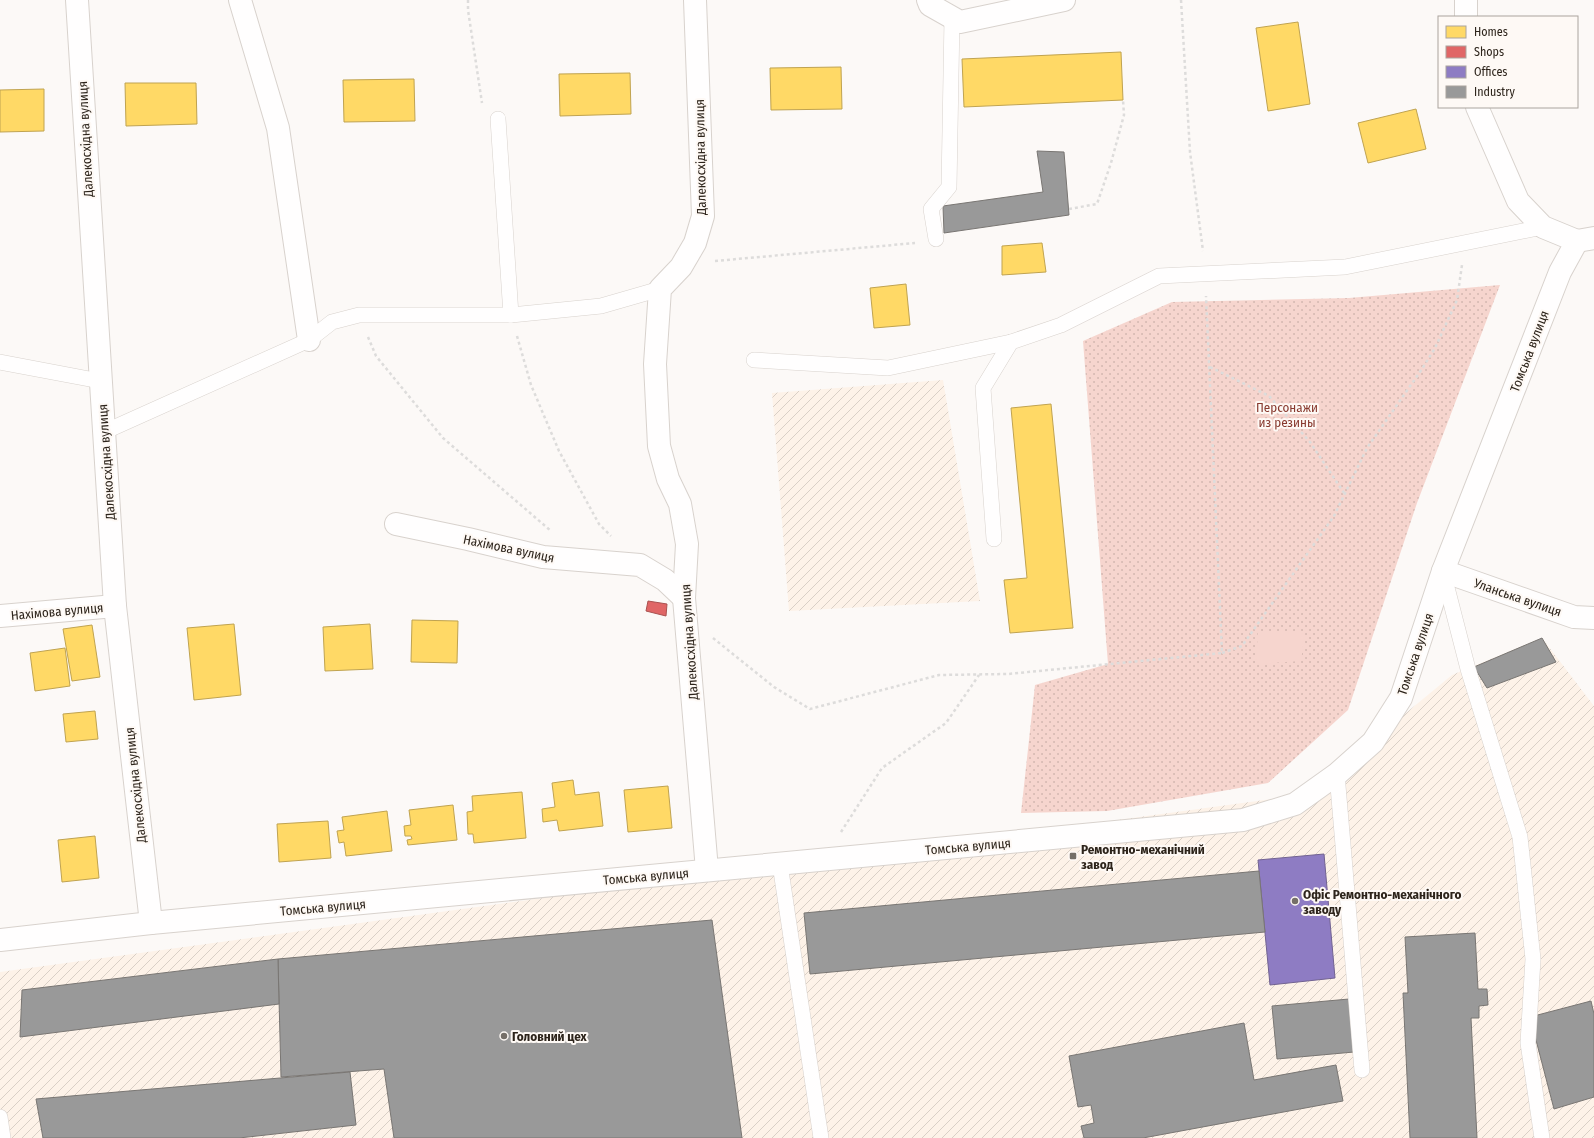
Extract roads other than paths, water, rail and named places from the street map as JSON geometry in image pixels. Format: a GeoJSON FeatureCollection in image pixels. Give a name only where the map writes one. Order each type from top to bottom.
{"type":"FeatureCollection","features":[{"type":"Feature","properties":{"kind":"street","name":"Далекосхідна вулиця"},"geometry":{"type":"LineString","coordinates":[[77,0],[115,606],[151,924]]}},
{"type":"Feature","properties":{"kind":"street"},"geometry":{"type":"LineString","coordinates":[[240,0],[278,128],[309,340]]}},
{"type":"Feature","properties":{"kind":"street","name":"Далекосхідна вулиця"},"geometry":{"type":"LineString","coordinates":[[695,0],[703,216],[695,243],[684,262],[660,289],[655,364],[659,446],[668,479],[680,504],[687,544],[685,607],[707,870]]}},
{"type":"Feature","properties":{"kind":"street"},"geometry":{"type":"LineString","coordinates":[[928,0],[930,5],[960,22],[1064,0]]}},
{"type":"Feature","properties":{"kind":"street"},"geometry":{"type":"LineString","coordinates":[[1466,0],[1466,16]]}},
{"type":"Feature","properties":{"kind":"street"},"geometry":{"type":"LineString","coordinates":[[1477,108],[1518,200],[1543,227],[1586,240]]}},
{"type":"Feature","properties":{"kind":"street","name":"Томська вулиця"},"geometry":{"type":"LineString","coordinates":[[0,940],[707,870],[1244,820],[1295,804],[1337,774],[1373,742],[1401,698],[1443,571],[1560,272],[1586,240]]}},
{"type":"Feature","properties":{"kind":"street","name":"Нахімова вулиця"},"geometry":{"type":"LineString","coordinates":[[396,524],[543,557],[640,565],[665,580],[685,607]]}},
{"type":"Feature","properties":{"kind":"street","name":"Уланська вулиця"},"geometry":{"type":"LineString","coordinates":[[1443,571],[1574,617],[1594,618]]}},
{"type":"Feature","properties":{"kind":"street","name":"Нахімова вулиця"},"geometry":{"type":"LineString","coordinates":[[0,616],[115,606]]}},
{"type":"Feature","properties":{"kind":"lane"},"geometry":{"type":"LineString","coordinates":[[936,239],[931,209],[949,187],[952,18]]}},
{"type":"Feature","properties":{"kind":"lane"},"geometry":{"type":"LineString","coordinates":[[498,125],[511,315]]}},
{"type":"Feature","properties":{"kind":"lane"},"geometry":{"type":"LineString","coordinates":[[754,360],[888,368],[1011,342],[1061,325],[1158,276],[1344,267],[1543,227]]}},
{"type":"Feature","properties":{"kind":"lane"},"geometry":{"type":"LineString","coordinates":[[104,432],[309,340],[332,322],[359,315],[511,315],[601,306],[660,289]]}},
{"type":"Feature","properties":{"kind":"lane"},"geometry":{"type":"LineString","coordinates":[[994,539],[983,388],[1011,342]]}},
{"type":"Feature","properties":{"kind":"lane"},"geometry":{"type":"LineString","coordinates":[[0,362],[100,381]]}},
{"type":"Feature","properties":{"kind":"lane"},"geometry":{"type":"LineString","coordinates":[[1443,571],[1468,669],[1520,838],[1533,959],[1528,1044],[1542,1138]]}},
{"type":"Feature","properties":{"kind":"lane"},"geometry":{"type":"LineString","coordinates":[[1337,774],[1362,1070]]}},
{"type":"Feature","properties":{"kind":"lane"},"geometry":{"type":"LineString","coordinates":[[780,864],[821,1138]]}},
{"type":"Feature","properties":{"kind":"lane"},"geometry":{"type":"LineString","coordinates":[[0,1117],[3,1138]]}},
{"type":"Feature","properties":{"kind":"place","name":"Ремонтно-механічний завод"},"geometry":{"type":"Point","coordinates":[1073,856]}},
{"type":"Feature","properties":{"kind":"place","name":"Офіс Ремонтно-механічного заводу"},"geometry":{"type":"Point","coordinates":[1295,901]}},
{"type":"Feature","properties":{"kind":"place","name":"Головний цех"},"geometry":{"type":"Point","coordinates":[504,1036]}},
{"type":"Feature","properties":{"kind":"park label","name":"Персонажи из резины"},"geometry":{"type":"Point","coordinates":[1287,414]}}]}
